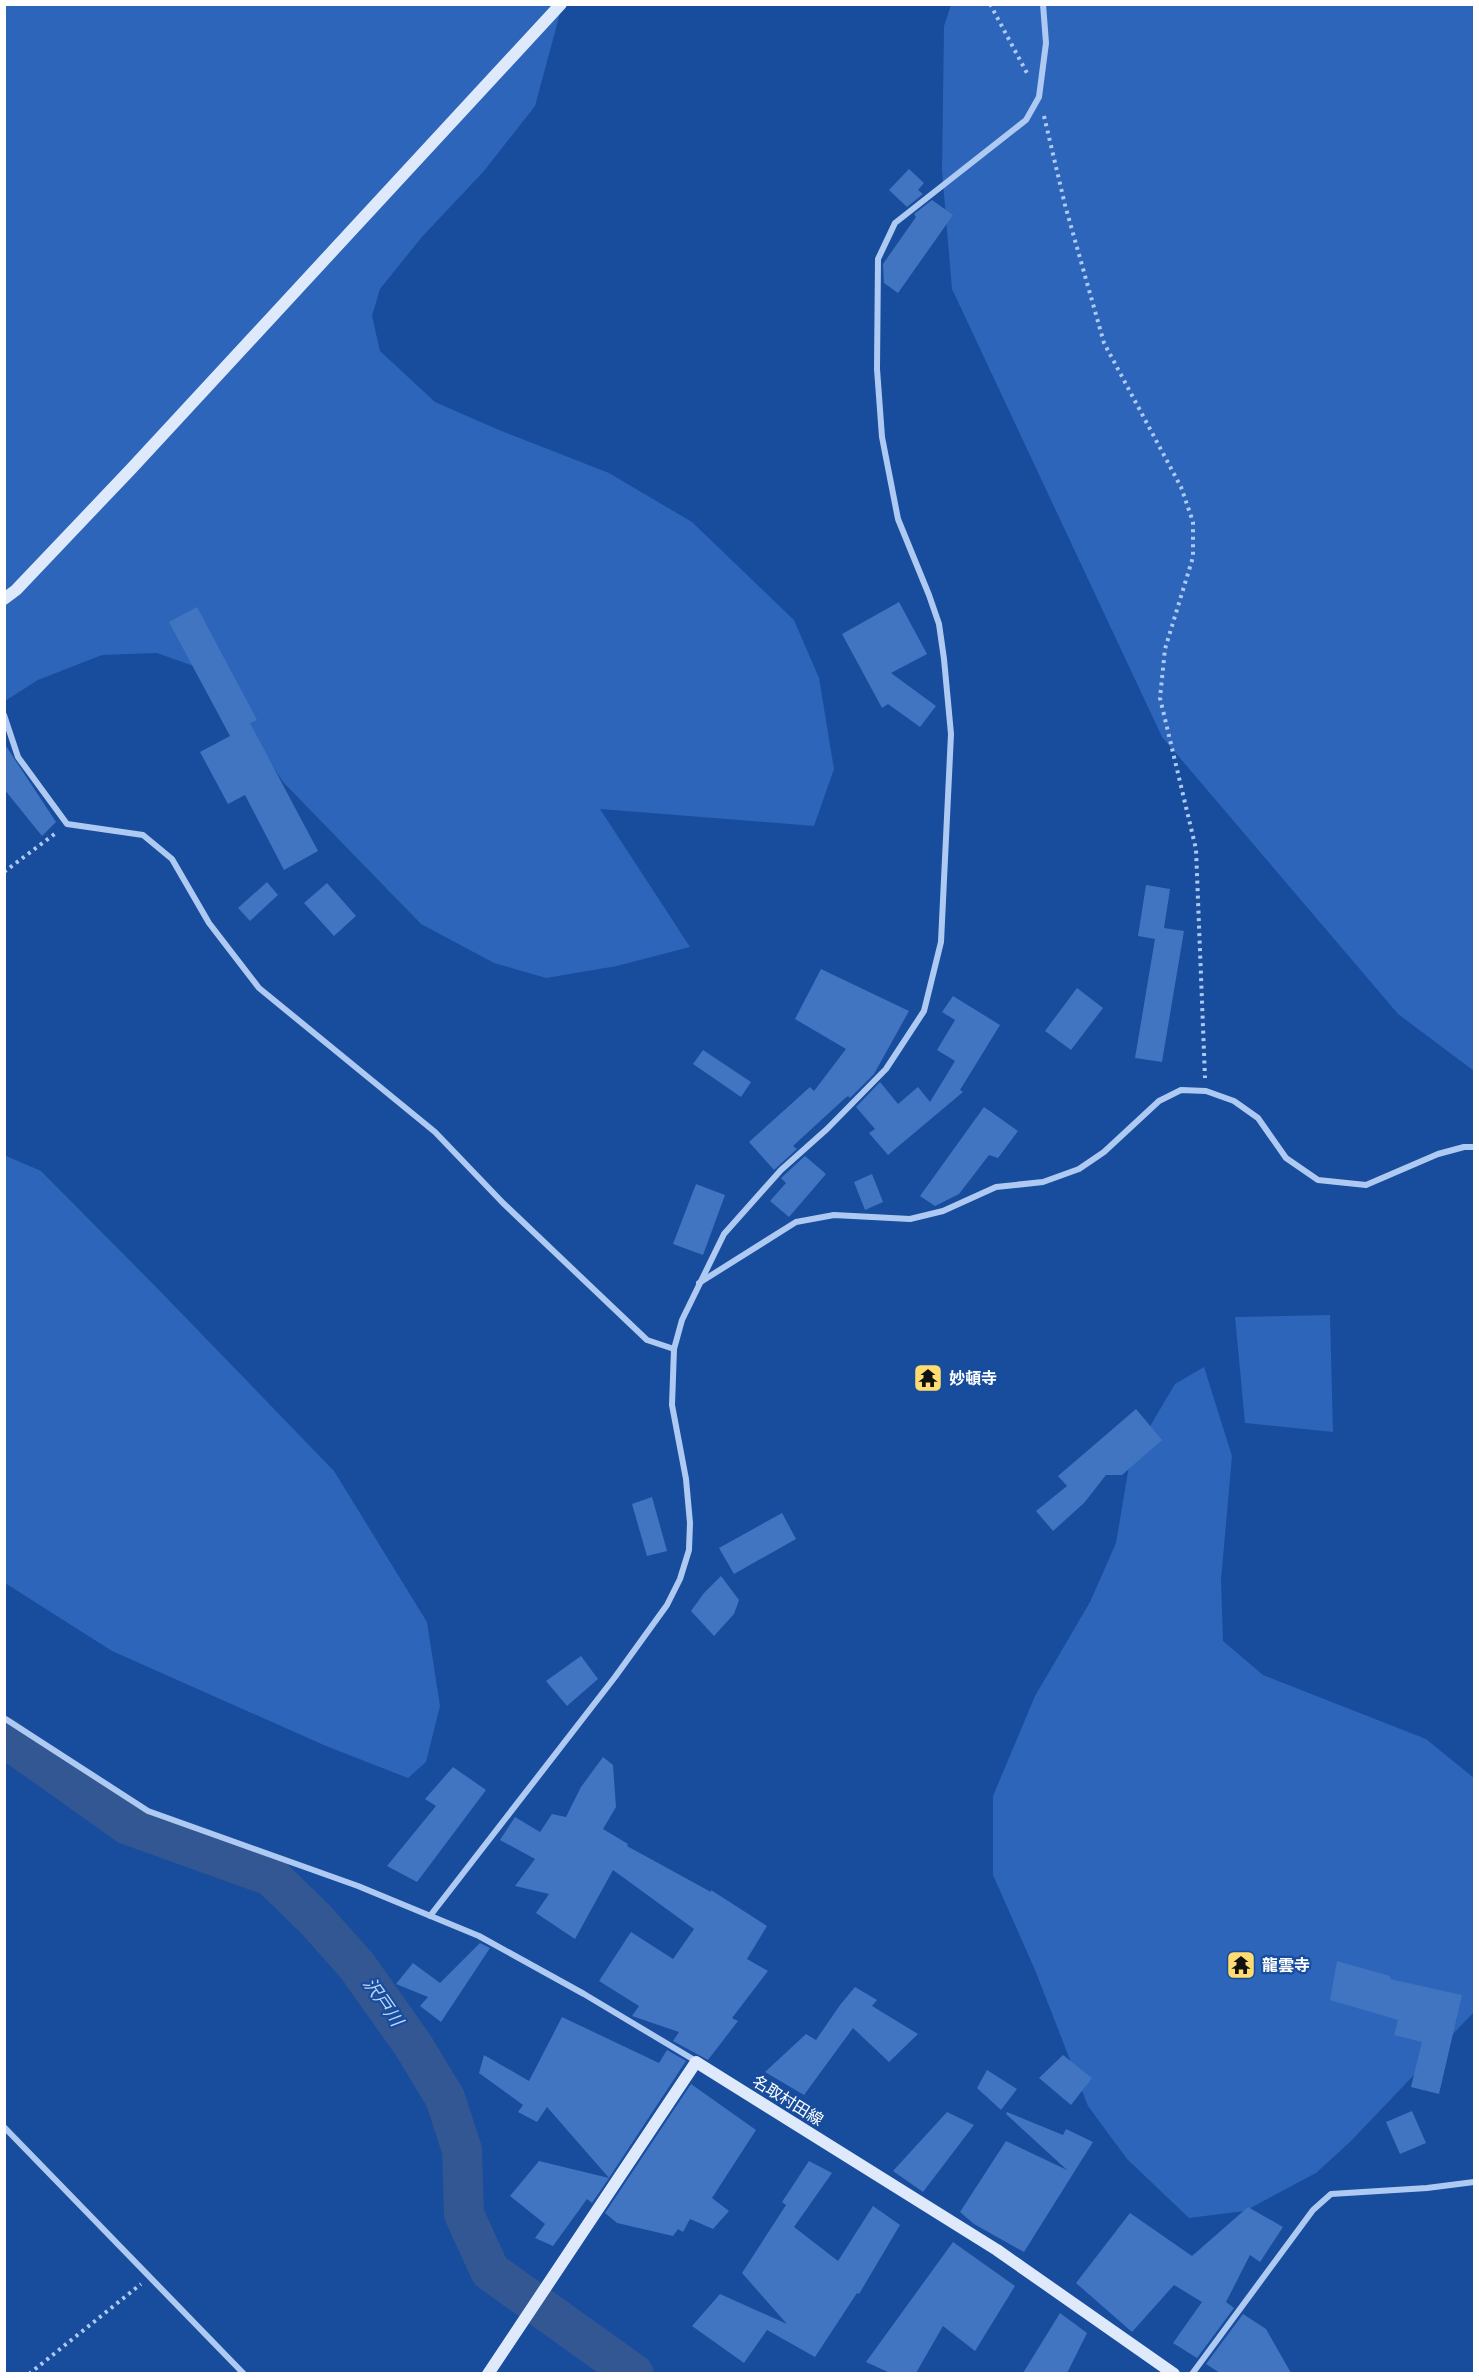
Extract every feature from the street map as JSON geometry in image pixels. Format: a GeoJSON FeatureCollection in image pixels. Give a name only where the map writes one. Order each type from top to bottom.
{"type":"FeatureCollection","features":[{"type":"Feature","properties":{"kind":"main road"},"geometry":{"type":"LineString","coordinates":[[4,599],[16,590],[132,468],[561,4]]}},
{"type":"Feature","properties":{"kind":"main road"},"geometry":{"type":"LineString","coordinates":[[488,2373],[696,2062]]}},
{"type":"Feature","properties":{"kind":"main road","name":"名取村田線"},"geometry":{"type":"LineString","coordinates":[[696,2062],[997,2250],[1174,2373]]}},
{"type":"Feature","properties":{"kind":"street"},"geometry":{"type":"LineString","coordinates":[[430,1916],[615,1677],[667,1605],[680,1579],[689,1550],[690,1523],[686,1479],[672,1405],[674,1349],[682,1320],[724,1234],[780,1170],[827,1129],[886,1069],[924,1011],[941,942],[951,734],[939,624],[898,519],[882,438],[877,369],[878,259],[895,224],[1026,120],[1039,97],[1046,43],[1043,4]]}},
{"type":"Feature","properties":{"kind":"street"},"geometry":{"type":"LineString","coordinates":[[4,715],[18,758],[67,824],[143,835],[172,859],[208,923],[259,988],[435,1132],[503,1203],[647,1340],[674,1349]]}},
{"type":"Feature","properties":{"kind":"street"},"geometry":{"type":"LineString","coordinates":[[699,1283],[796,1222],[834,1215],[910,1219],[943,1211],[996,1187],[1043,1182],[1079,1169],[1104,1152],[1160,1101],[1181,1090],[1206,1091],[1234,1101],[1257,1118],[1286,1158],[1318,1180],[1366,1185],[1438,1154],[1464,1147],[1474,1147]]}},
{"type":"Feature","properties":{"kind":"street"},"geometry":{"type":"LineString","coordinates":[[4,1718],[148,1811],[358,1886],[479,1936],[584,1994],[696,2062]]}},
{"type":"Feature","properties":{"kind":"street"},"geometry":{"type":"LineString","coordinates":[[4,2127],[244,2373]]}},
{"type":"Feature","properties":{"kind":"street"},"geometry":{"type":"LineString","coordinates":[[1192,2373],[1313,2210],[1331,2194],[1427,2188],[1474,2182]]}},
{"type":"Feature","properties":{"kind":"path"},"geometry":{"type":"LineString","coordinates":[[990,4],[1039,97],[1065,205],[1104,343],[1181,487],[1193,522],[1193,557],[1165,649],[1160,698],[1196,849],[1206,1091]]}},
{"type":"Feature","properties":{"kind":"path"},"geometry":{"type":"LineString","coordinates":[[4,872],[67,824]]}},
{"type":"Feature","properties":{"kind":"path"},"geometry":{"type":"LineString","coordinates":[[29,2373],[149,2277]]}},
{"type":"Feature","properties":{"kind":"shaded area"},"geometry":{"type":"Polygon","coordinates":[[[5,5],[561,5],[535,106],[484,171],[421,238],[380,289],[372,316],[380,351],[435,402],[609,473],[692,522],[794,620],[819,678],[834,769],[814,826],[600,809],[690,947],[617,966],[546,978],[494,963],[421,924],[283,782],[213,673],[157,653],[102,655],[38,680],[5,701],[5,5]]]}},
{"type":"Feature","properties":{"kind":"shaded area"},"geometry":{"type":"Polygon","coordinates":[[[951,5],[1474,5],[1474,1071],[1398,1014],[1162,737],[952,289],[942,171],[944,26],[951,5]]]}},
{"type":"Feature","properties":{"kind":"shaded area"},"geometry":{"type":"Polygon","coordinates":[[[4,1155],[41,1171],[334,1471],[427,1622],[440,1706],[426,1762],[408,1778],[326,1746],[112,1651],[5,1583],[4,1155]]]}},
{"type":"Feature","properties":{"kind":"shaded area"},"geometry":{"type":"Polygon","coordinates":[[[1330,1315],[1333,1432],[1245,1423],[1235,1317],[1330,1315]]]}},
{"type":"Feature","properties":{"kind":"shaded area"},"geometry":{"type":"Polygon","coordinates":[[[1204,1367],[1232,1456],[1221,1580],[1223,1641],[1263,1675],[1426,1739],[1474,1778],[1474,2012],[1350,2142],[1316,2173],[1245,2211],[1189,2218],[1127,2159],[1088,2106],[1035,1970],[993,1875],[993,1796],[1035,1696],[1090,1602],[1116,1543],[1130,1460],[1175,1384],[1204,1367]]]}},
{"type":"Feature","properties":{"kind":"building"},"geometry":{"type":"Polygon","coordinates":[[[909,169],[924,183],[918,190],[923,194],[907,207],[889,190],[909,169]]]}},
{"type":"Feature","properties":{"kind":"building"},"geometry":{"type":"Polygon","coordinates":[[[932,200],[953,215],[898,293],[884,283],[883,264],[916,217],[914,214],[932,200]]]}},
{"type":"Feature","properties":{"kind":"building"},"geometry":{"type":"Polygon","coordinates":[[[899,602],[927,654],[891,673],[936,706],[920,727],[888,704],[882,708],[842,634],[899,602]]]}},
{"type":"Feature","properties":{"kind":"building"},"geometry":{"type":"Polygon","coordinates":[[[197,607],[257,720],[250,723],[318,851],[284,870],[245,795],[228,804],[200,752],[230,736],[169,622],[197,607]]]}},
{"type":"Feature","properties":{"kind":"building"},"geometry":{"type":"Polygon","coordinates":[[[4,743],[56,822],[42,836],[4,789],[4,743]]]}},
{"type":"Feature","properties":{"kind":"building"},"geometry":{"type":"Polygon","coordinates":[[[267,882],[278,895],[250,921],[238,908],[267,882]]]}},
{"type":"Feature","properties":{"kind":"building"},"geometry":{"type":"Polygon","coordinates":[[[327,883],[356,916],[334,936],[304,903],[327,883]]]}},
{"type":"Feature","properties":{"kind":"building"},"geometry":{"type":"Polygon","coordinates":[[[1146,885],[1170,889],[1164,928],[1184,931],[1162,1062],[1135,1058],[1155,939],[1138,936],[1146,885]]]}},
{"type":"Feature","properties":{"kind":"building"},"geometry":{"type":"Polygon","coordinates":[[[821,969],[909,1011],[874,1074],[850,1098],[848,1096],[843,1100],[793,1146],[797,1149],[774,1170],[749,1142],[810,1087],[814,1091],[846,1049],[795,1019],[821,969]]]}},
{"type":"Feature","properties":{"kind":"building"},"geometry":{"type":"Polygon","coordinates":[[[1077,988],[1103,1008],[1071,1050],[1045,1031],[1077,988]]]}},
{"type":"Feature","properties":{"kind":"building"},"geometry":{"type":"Polygon","coordinates":[[[953,996],[1000,1025],[960,1090],[963,1092],[888,1155],[869,1133],[875,1129],[856,1107],[880,1082],[898,1104],[918,1087],[930,1102],[955,1061],[937,1050],[955,1020],[942,1012],[953,996]]]}},
{"type":"Feature","properties":{"kind":"building"},"geometry":{"type":"Polygon","coordinates":[[[703,1050],[751,1082],[741,1097],[693,1064],[703,1050]]]}},
{"type":"Feature","properties":{"kind":"building"},"geometry":{"type":"Polygon","coordinates":[[[984,1107],[1018,1131],[998,1158],[989,1155],[959,1194],[935,1206],[920,1196],[984,1107]]]}},
{"type":"Feature","properties":{"kind":"building"},"geometry":{"type":"Polygon","coordinates":[[[805,1156],[826,1174],[789,1217],[770,1201],[786,1183],[781,1178],[805,1156]]]}},
{"type":"Feature","properties":{"kind":"building"},"geometry":{"type":"Polygon","coordinates":[[[872,1174],[883,1202],[865,1210],[854,1182],[872,1174]]]}},
{"type":"Feature","properties":{"kind":"building"},"geometry":{"type":"Polygon","coordinates":[[[696,1184],[725,1195],[703,1255],[673,1244],[696,1184]]]}},
{"type":"Feature","properties":{"kind":"building"},"geometry":{"type":"Polygon","coordinates":[[[1136,1409],[1162,1440],[1122,1475],[1106,1475],[1084,1503],[1053,1531],[1036,1511],[1067,1486],[1058,1476],[1136,1409]]]}},
{"type":"Feature","properties":{"kind":"building"},"geometry":{"type":"Polygon","coordinates":[[[652,1497],[667,1551],[647,1556],[632,1504],[652,1497]]]}},
{"type":"Feature","properties":{"kind":"building"},"geometry":{"type":"Polygon","coordinates":[[[782,1513],[796,1539],[734,1574],[719,1548],[782,1513]]]}},
{"type":"Feature","properties":{"kind":"building"},"geometry":{"type":"Polygon","coordinates":[[[721,1576],[739,1600],[734,1614],[714,1636],[691,1611],[704,1593],[721,1576]]]}},
{"type":"Feature","properties":{"kind":"building"},"geometry":{"type":"Polygon","coordinates":[[[581,1656],[598,1679],[567,1706],[546,1681],[581,1656]]]}},
{"type":"Feature","properties":{"kind":"building"},"geometry":{"type":"Polygon","coordinates":[[[603,1757],[613,1765],[616,1807],[603,1829],[628,1844],[627,1846],[711,1892],[711,1890],[767,1926],[747,1959],[768,1971],[732,2018],[738,2021],[708,2060],[673,2041],[679,2032],[632,2016],[639,2006],[599,1981],[631,1932],[673,1959],[694,1929],[613,1870],[575,1939],[536,1913],[549,1894],[515,1886],[535,1859],[500,1840],[515,1817],[540,1832],[552,1814],[566,1817],[581,1787],[603,1757]]]}},
{"type":"Feature","properties":{"kind":"building"},"geometry":{"type":"Polygon","coordinates":[[[453,1767],[486,1790],[417,1882],[387,1866],[436,1806],[425,1799],[453,1767]]]}},
{"type":"Feature","properties":{"kind":"building"},"geometry":{"type":"Polygon","coordinates":[[[480,1943],[490,1948],[441,2022],[420,2006],[428,1997],[396,1984],[413,1963],[440,1983],[480,1943]]]}},
{"type":"Feature","properties":{"kind":"building"},"geometry":{"type":"Polygon","coordinates":[[[1337,1961],[1390,1976],[1390,1979],[1462,1995],[1439,2094],[1411,2087],[1422,2042],[1394,2035],[1398,2020],[1330,2000],[1337,1961]]]}},
{"type":"Feature","properties":{"kind":"building"},"geometry":{"type":"Polygon","coordinates":[[[855,1987],[877,2000],[872,2006],[918,2034],[889,2062],[853,2028],[804,2095],[765,2072],[806,2034],[816,2040],[855,1987]]]}},
{"type":"Feature","properties":{"kind":"building"},"geometry":{"type":"Polygon","coordinates":[[[562,2017],[659,2063],[667,2050],[686,2061],[609,2178],[547,2107],[537,2122],[518,2112],[523,2105],[479,2073],[484,2055],[529,2081],[562,2017]]]}},
{"type":"Feature","properties":{"kind":"building"},"geometry":{"type":"Polygon","coordinates":[[[1063,2055],[1092,2078],[1071,2105],[1039,2078],[1063,2055]]]}},
{"type":"Feature","properties":{"kind":"building"},"geometry":{"type":"Polygon","coordinates":[[[987,2070],[1017,2089],[1001,2110],[977,2088],[987,2070]]]}},
{"type":"Feature","properties":{"kind":"building"},"geometry":{"type":"Polygon","coordinates":[[[691,2084],[756,2130],[712,2198],[729,2211],[713,2229],[690,2219],[683,2232],[678,2229],[673,2236],[617,2223],[605,2213],[691,2084]]]}},
{"type":"Feature","properties":{"kind":"building"},"geometry":{"type":"Polygon","coordinates":[[[1412,2111],[1426,2143],[1400,2154],[1386,2122],[1412,2111]]]}},
{"type":"Feature","properties":{"kind":"building"},"geometry":{"type":"Polygon","coordinates":[[[947,2112],[974,2125],[923,2192],[893,2171],[947,2112]]]}},
{"type":"Feature","properties":{"kind":"building"},"geometry":{"type":"Polygon","coordinates":[[[1007,2112],[1063,2135],[1066,2129],[1093,2142],[1024,2252],[974,2224],[960,2212],[1006,2141],[1067,2170],[1006,2114],[1007,2112]]]}},
{"type":"Feature","properties":{"kind":"building"},"geometry":{"type":"Polygon","coordinates":[[[539,2161],[609,2178],[592,2203],[587,2199],[553,2246],[535,2238],[545,2224],[510,2196],[539,2161]]]}},
{"type":"Feature","properties":{"kind":"building"},"geometry":{"type":"Polygon","coordinates":[[[809,2161],[832,2173],[794,2227],[838,2261],[873,2206],[900,2225],[859,2294],[857,2293],[815,2357],[767,2330],[744,2363],[692,2326],[720,2294],[787,2324],[742,2273],[786,2205],[782,2202],[809,2161]]]}},
{"type":"Feature","properties":{"kind":"building"},"geometry":{"type":"Polygon","coordinates":[[[1248,2207],[1283,2227],[1260,2262],[1250,2255],[1226,2302],[1234,2308],[1197,2358],[1173,2343],[1202,2302],[1174,2285],[1132,2332],[1076,2283],[1130,2213],[1192,2256],[1248,2207]]]}},
{"type":"Feature","properties":{"kind":"building"},"geometry":{"type":"Polygon","coordinates":[[[953,2242],[1015,2286],[975,2351],[943,2326],[916,2373],[890,2373],[866,2362],[953,2242]]]}},
{"type":"Feature","properties":{"kind":"building"},"geometry":{"type":"Polygon","coordinates":[[[1060,2313],[1087,2333],[1067,2373],[1023,2373],[1060,2313]]]}},
{"type":"Feature","properties":{"kind":"building"},"geometry":{"type":"Polygon","coordinates":[[[1243,2314],[1266,2329],[1291,2373],[1220,2373],[1206,2364],[1243,2314]]]}},
{"type":"Feature","properties":{"kind":"waterway","name":"沢戸川"},"geometry":{"type":"LineString","coordinates":[[4,1737],[128,1825],[271,1876],[316,1920],[357,1966],[413,2045],[445,2098],[462,2150],[464,2214],[490,2271],[634,2374]]}},
{"type":"Feature","properties":{"kind":"place","name":"妙頓寺"},"geometry":{"type":"Point","coordinates":[928,1378]}},
{"type":"Feature","properties":{"kind":"place","name":"龍雲寺"},"geometry":{"type":"Point","coordinates":[1241,1965]}}]}
